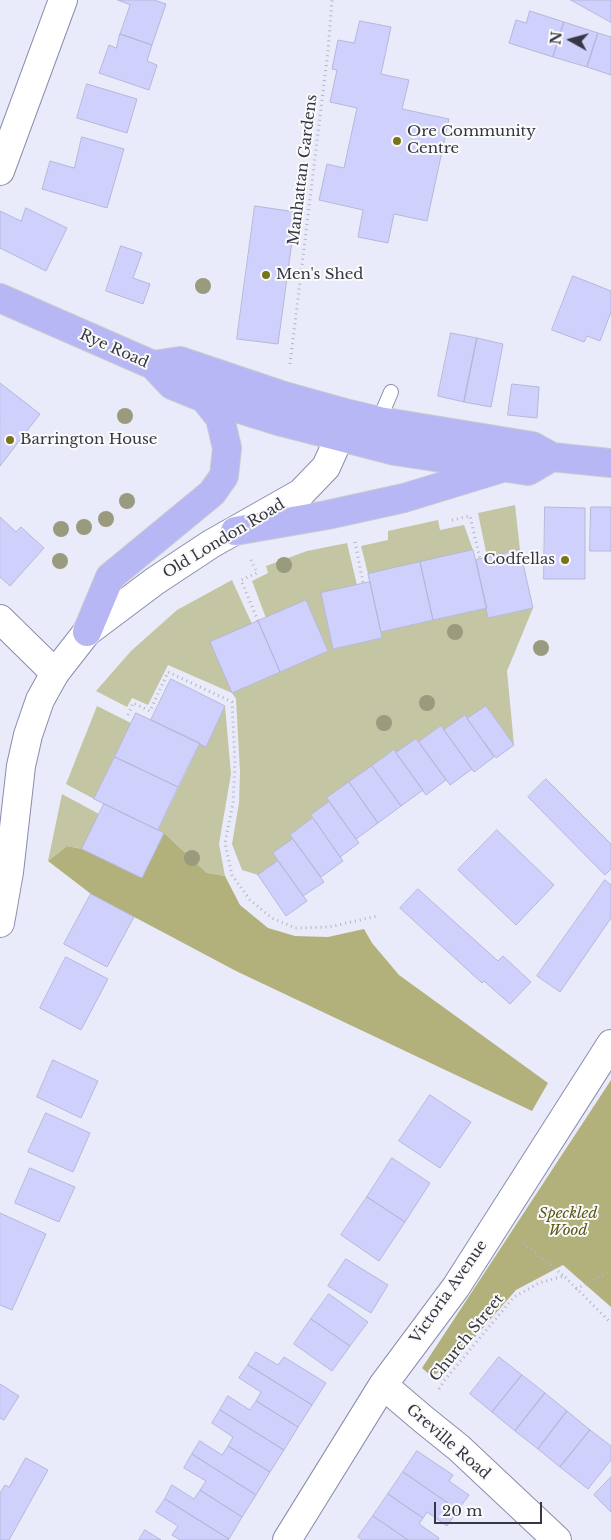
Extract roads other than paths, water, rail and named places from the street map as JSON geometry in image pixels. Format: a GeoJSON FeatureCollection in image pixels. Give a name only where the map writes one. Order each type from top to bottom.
{"type":"FeatureCollection","features":[{"type":"Feature","properties":{"kind":"highway","name":"Rye Road"},"geometry":{"type":"LineString","coordinates":[[0,298],[153,365],[172,385],[204,398],[278,421],[342,425]]}},
{"type":"Feature","properties":{"kind":"highway"},"geometry":{"type":"LineString","coordinates":[[153,365],[180,361],[284,396],[342,425],[376,433],[532,446],[552,457],[611,463]]}},
{"type":"Feature","properties":{"kind":"highway"},"geometry":{"type":"LineString","coordinates":[[87,632],[110,577],[212,493],[224,476],[227,448],[220,418],[204,398]]}},
{"type":"Feature","properties":{"kind":"highway"},"geometry":{"type":"LineString","coordinates":[[376,433],[396,451],[505,468],[528,471],[552,457]]}},
{"type":"Feature","properties":{"kind":"highway"},"geometry":{"type":"LineString","coordinates":[[235,531],[327,515],[404,498],[505,468]]}},
{"type":"Feature","properties":{"kind":"street"},"geometry":{"type":"LineString","coordinates":[[0,171],[63,0]]}},
{"type":"Feature","properties":{"kind":"street","name":"Old London Road"},"geometry":{"type":"LineString","coordinates":[[0,923],[9,872],[21,766],[40,700],[55,673],[87,632],[174,568],[301,493],[326,467],[342,425]]}},
{"type":"Feature","properties":{"kind":"street"},"geometry":{"type":"LineString","coordinates":[[0,619],[55,673]]}},
{"type":"Feature","properties":{"kind":"street","name":"Victoria Avenue"},"geometry":{"type":"LineString","coordinates":[[287,1540],[383,1385],[456,1286],[611,1044]]}},
{"type":"Feature","properties":{"kind":"street","name":"Greville Road"},"geometry":{"type":"LineString","coordinates":[[383,1385],[422,1420],[459,1448],[557,1540]]}},
{"type":"Feature","properties":{"kind":"lane"},"geometry":{"type":"LineString","coordinates":[[376,433],[391,392]]}},
{"type":"Feature","properties":{"kind":"place","name":"Ore Community Centre"},"geometry":{"type":"Point","coordinates":[397,141]}},
{"type":"Feature","properties":{"kind":"place","name":"Men's Shed"},"geometry":{"type":"Point","coordinates":[266,275]}},
{"type":"Feature","properties":{"kind":"place","name":"Barrington House"},"geometry":{"type":"Point","coordinates":[10,440]}},
{"type":"Feature","properties":{"kind":"place","name":"Codfellas"},"geometry":{"type":"Point","coordinates":[565,560]}},
{"type":"Feature","properties":{"kind":"park label","name":"Speckled Wood"},"geometry":{"type":"Point","coordinates":[568,1222]}}]}
